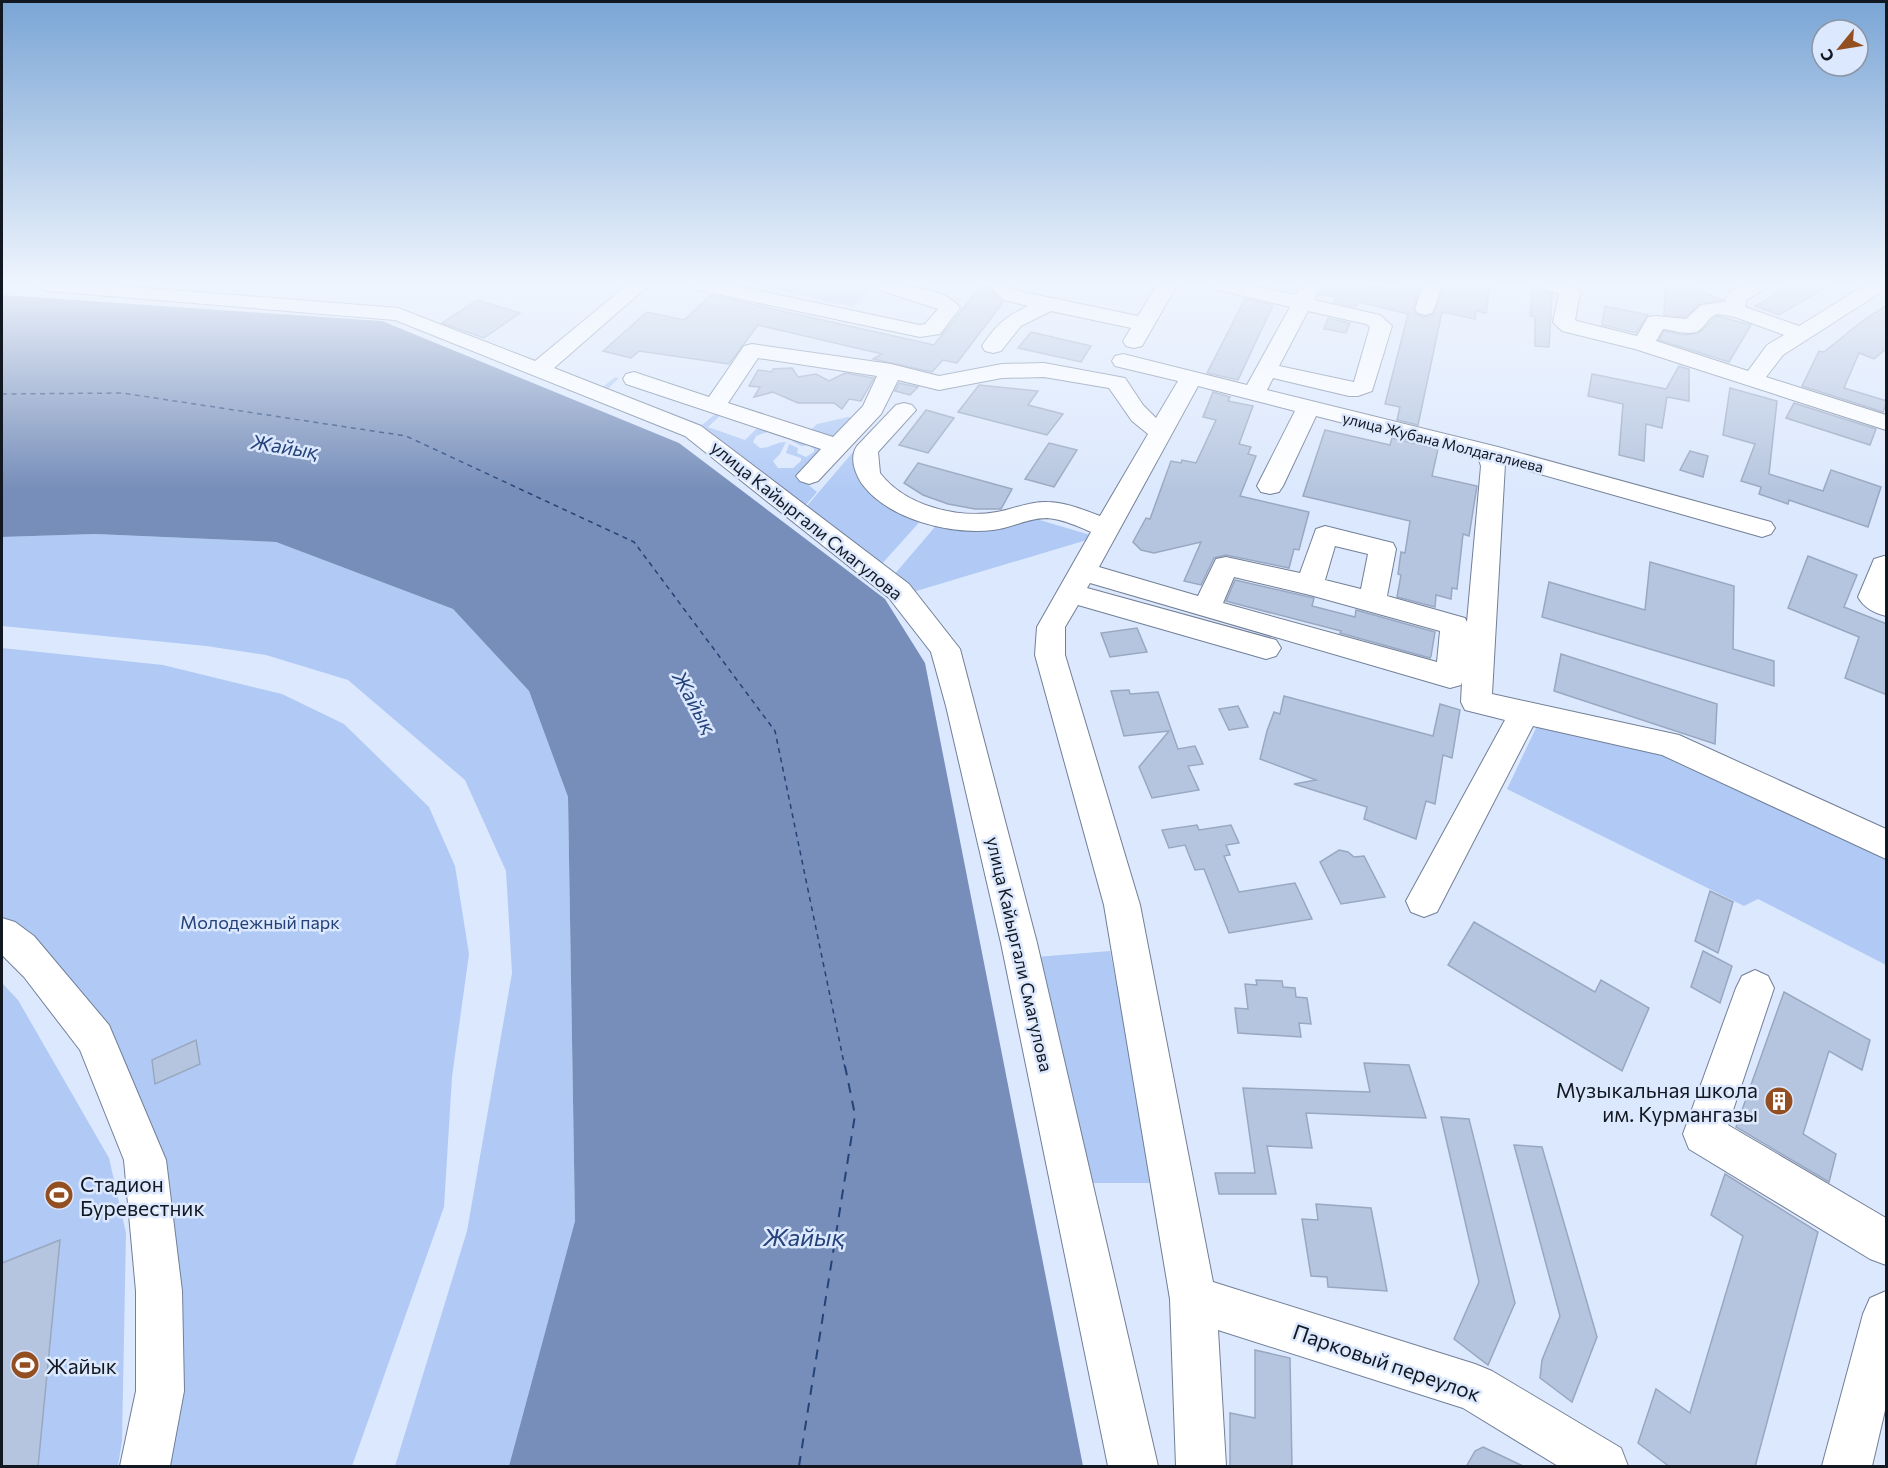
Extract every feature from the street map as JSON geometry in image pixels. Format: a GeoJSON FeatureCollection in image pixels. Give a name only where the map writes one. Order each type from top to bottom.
{"type":"FeatureCollection","features":[{"type":"Feature","properties":{"kind":"street","name":"улица Кайыргали Смагулова"},"geometry":{"type":"LineString","coordinates":[[499,354],[693,431],[705,438],[899,591],[945,649],[1019,943],[1133,1467]]}},
{"type":"Feature","properties":{"kind":"street"},"geometry":{"type":"LineString","coordinates":[[539,369],[557,354]]}},
{"type":"Feature","properties":{"kind":"street","name":"улица Жубана Молдагалиева"},"geometry":{"type":"LineString","coordinates":[[714,406],[750,354]]}},
{"type":"Feature","properties":{"kind":"street","name":"улица Жубана Молдагалиева"},"geometry":{"type":"LineString","coordinates":[[769,354],[891,371],[939,383],[1002,371],[1044,370],[1120,372],[1191,378],[1489,452],[1762,528]]}},
{"type":"Feature","properties":{"kind":"street"},"geometry":{"type":"LineString","coordinates":[[1129,354],[1120,372],[1151,427],[1160,431]]}},
{"type":"Feature","properties":{"kind":"street"},"geometry":{"type":"LineString","coordinates":[[1254,393],[1276,354]]}},
{"type":"Feature","properties":{"kind":"street"},"geometry":{"type":"LineString","coordinates":[[1267,370],[1349,389],[1358,389],[1364,386],[1373,354]]}},
{"type":"Feature","properties":{"kind":"street"},"geometry":{"type":"LineString","coordinates":[[1673,354],[1887,423]]}},
{"type":"Feature","properties":{"kind":"street"},"geometry":{"type":"LineString","coordinates":[[1754,379],[1772,354]]}},
{"type":"Feature","properties":{"kind":"street"},"geometry":{"type":"LineString","coordinates":[[809,476],[873,409],[891,371]]}},
{"type":"Feature","properties":{"kind":"street"},"geometry":{"type":"LineString","coordinates":[[1191,378],[1051,627],[1049,641],[1050,655],[1122,904],[1192,1299],[1201,1467]]}},
{"type":"Feature","properties":{"kind":"street"},"geometry":{"type":"LineString","coordinates":[[634,379],[838,446]]}},
{"type":"Feature","properties":{"kind":"street"},"geometry":{"type":"LineString","coordinates":[[1270,486],[1308,407]]}},
{"type":"Feature","properties":{"kind":"street"},"geometry":{"type":"LineString","coordinates":[[904,410],[866,451],[867,472],[879,488],[901,502],[930,515],[966,522],[995,522],[1024,513],[1048,510],[1107,528]]}},
{"type":"Feature","properties":{"kind":"street"},"geometry":{"type":"LineString","coordinates":[[1476,702],[1493,466],[1489,452]]}},
{"type":"Feature","properties":{"kind":"street"},"geometry":{"type":"LineString","coordinates":[[1310,585],[1326,535],[1383,549],[1372,602]]}},
{"type":"Feature","properties":{"kind":"street"},"geometry":{"type":"LineString","coordinates":[[1887,565],[1884,565],[1872,597],[1887,606]]}},
{"type":"Feature","properties":{"kind":"street"},"geometry":{"type":"LineString","coordinates":[[1078,582],[1206,608],[1450,677],[1455,625],[1310,585],[1226,566],[1206,608]]}},
{"type":"Feature","properties":{"kind":"street"},"geometry":{"type":"LineString","coordinates":[[1078,582],[1317,662],[1476,702],[1668,744],[1887,845]]}},
{"type":"Feature","properties":{"kind":"street"},"geometry":{"type":"LineString","coordinates":[[1424,902],[1524,713]]}},
{"type":"Feature","properties":{"kind":"street"},"geometry":{"type":"LineString","coordinates":[[2,934],[21,948],[37,965],[94,1038],[145,1160],[159,1291],[160,1391],[145,1467]]}},
{"type":"Feature","properties":{"kind":"street"},"geometry":{"type":"LineString","coordinates":[[1755,988],[1704,1134],[1887,1243]]}},
{"type":"Feature","properties":{"kind":"street","name":"Парковый переулок"},"geometry":{"type":"LineString","coordinates":[[1192,1299],[1476,1388],[1603,1467]]}},
{"type":"Feature","properties":{"kind":"street"},"geometry":{"type":"LineString","coordinates":[[1846,1467],[1887,1314]]}},
{"type":"Feature","properties":{"kind":"green space"},"geometry":{"type":"Polygon","coordinates":[[[615,377],[619,378],[608,389],[702,425],[720,410],[724,412],[708,427],[745,440],[760,425],[770,428],[767,432],[756,436],[753,442],[760,448],[786,442],[780,454],[773,461],[778,468],[793,468],[801,461],[801,458],[786,453],[789,444],[798,448],[797,453],[806,457],[814,452],[809,445],[801,446],[792,441],[795,438],[828,447],[800,478],[817,492],[805,506],[693,427],[599,390],[615,377]]]}},
{"type":"Feature","properties":{"kind":"green space"},"geometry":{"type":"Polygon","coordinates":[[[848,417],[855,419],[837,438],[811,430],[817,424],[848,417]]]}},
{"type":"Feature","properties":{"kind":"green space"},"geometry":{"type":"Polygon","coordinates":[[[859,445],[857,469],[924,517],[880,566],[806,507],[859,445]]]}},
{"type":"Feature","properties":{"kind":"green space"},"geometry":{"type":"Polygon","coordinates":[[[1033,518],[1097,537],[913,592],[893,576],[940,521],[1033,518]]]}},
{"type":"Feature","properties":{"kind":"green space"},"geometry":{"type":"Polygon","coordinates":[[[95,534],[276,542],[453,609],[529,691],[568,797],[575,1221],[509,1466],[395,1466],[467,1231],[512,973],[506,871],[465,780],[348,680],[266,655],[206,646],[2,626],[2,537],[95,534]]]}},
{"type":"Feature","properties":{"kind":"green space","name":"Молодежный парк"},"geometry":{"type":"Polygon","coordinates":[[[2,648],[163,665],[282,694],[344,724],[429,807],[455,866],[469,954],[452,1077],[444,1207],[352,1466],[144,1466],[159,1291],[145,1160],[21,948],[2,934],[2,648]]]}},
{"type":"Feature","properties":{"kind":"green space"},"geometry":{"type":"Polygon","coordinates":[[[1544,722],[1660,755],[1886,859],[1886,965],[1758,899],[1744,906],[1507,789],[1536,728],[1544,722]]]}},
{"type":"Feature","properties":{"kind":"green space"},"geometry":{"type":"Polygon","coordinates":[[[1110,951],[1157,1183],[1088,1183],[1036,957],[1110,951]]]}},
{"type":"Feature","properties":{"kind":"green space","name":"Стадион Буревестник"},"geometry":{"type":"Polygon","coordinates":[[[2,983],[18,1000],[109,1158],[126,1233],[122,1441],[118,1466],[2,1466],[2,983]]]}},
{"type":"Feature","properties":{"kind":"water","name":"Жайық"},"geometry":{"type":"Polygon","coordinates":[[[2,354],[461,354],[679,443],[885,599],[925,663],[1083,1466],[509,1466],[575,1221],[568,797],[529,691],[453,609],[276,542],[95,534],[2,537],[2,354]]]}},
{"type":"Feature","properties":{"kind":"building"},"geometry":{"type":"Polygon","coordinates":[[[613,354],[636,354],[631,358],[613,354]]]}},
{"type":"Feature","properties":{"kind":"building"},"geometry":{"type":"Polygon","coordinates":[[[656,354],[737,354],[729,364],[656,354]]]}},
{"type":"Feature","properties":{"kind":"building"},"geometry":{"type":"Polygon","coordinates":[[[880,354],[964,354],[957,363],[943,360],[932,372],[873,359],[882,354],[880,354]]]}},
{"type":"Feature","properties":{"kind":"building"},"geometry":{"type":"Polygon","coordinates":[[[1043,354],[1086,354],[1081,362],[1043,354]]]}},
{"type":"Feature","properties":{"kind":"building"},"geometry":{"type":"Polygon","coordinates":[[[1217,354],[1250,354],[1238,380],[1207,373],[1217,354]]]}},
{"type":"Feature","properties":{"kind":"building"},"geometry":{"type":"Polygon","coordinates":[[[1398,354],[1433,354],[1418,425],[1397,420],[1400,407],[1385,404],[1398,354]]]}},
{"type":"Feature","properties":{"kind":"building"},"geometry":{"type":"Polygon","coordinates":[[[1702,354],[1734,354],[1729,362],[1702,354]]]}},
{"type":"Feature","properties":{"kind":"building"},"geometry":{"type":"Polygon","coordinates":[[[1818,354],[1859,354],[1844,388],[1887,401],[1883,412],[1802,386],[1818,354]]]}},
{"type":"Feature","properties":{"kind":"building"},"geometry":{"type":"Polygon","coordinates":[[[1860,354],[1880,354],[1874,359],[1860,354]]]}},
{"type":"Feature","properties":{"kind":"building"},"geometry":{"type":"Polygon","coordinates":[[[1679,366],[1689,369],[1689,401],[1667,397],[1662,428],[1646,424],[1644,461],[1619,455],[1623,404],[1588,396],[1592,374],[1666,389],[1679,366]]]}},
{"type":"Feature","properties":{"kind":"building"},"geometry":{"type":"Polygon","coordinates":[[[792,368],[798,377],[816,374],[829,381],[845,373],[874,378],[861,401],[849,399],[842,409],[834,403],[798,403],[773,392],[754,397],[760,387],[749,386],[758,370],[772,372],[773,369],[792,368]]]}},
{"type":"Feature","properties":{"kind":"building"},"geometry":{"type":"Polygon","coordinates":[[[899,383],[918,387],[910,395],[895,391],[899,383]]]}},
{"type":"Feature","properties":{"kind":"building"},"geometry":{"type":"Polygon","coordinates":[[[979,385],[1038,391],[1028,405],[1063,414],[1047,435],[958,412],[979,385]]]}},
{"type":"Feature","properties":{"kind":"building"},"geometry":{"type":"Polygon","coordinates":[[[1730,388],[1777,401],[1769,474],[1823,491],[1831,470],[1881,487],[1868,527],[1789,500],[1788,504],[1759,494],[1761,487],[1741,481],[1755,444],[1723,435],[1730,388]]]}},
{"type":"Feature","properties":{"kind":"building"},"geometry":{"type":"Polygon","coordinates":[[[1213,392],[1230,397],[1228,401],[1253,406],[1239,444],[1251,447],[1248,454],[1256,456],[1240,496],[1309,512],[1299,550],[1294,549],[1289,568],[1226,555],[1214,558],[1201,585],[1184,581],[1201,542],[1154,553],[1141,550],[1133,542],[1146,518],[1150,519],[1171,461],[1181,463],[1182,460],[1196,463],[1216,420],[1203,417],[1213,392]]]}},
{"type":"Feature","properties":{"kind":"building"},"geometry":{"type":"Polygon","coordinates":[[[1794,403],[1876,429],[1870,445],[1786,418],[1794,403]]]}},
{"type":"Feature","properties":{"kind":"building"},"geometry":{"type":"Polygon","coordinates":[[[926,410],[954,418],[928,453],[899,445],[926,410]]]}},
{"type":"Feature","properties":{"kind":"building"},"geometry":{"type":"Polygon","coordinates":[[[1325,430],[1390,445],[1392,438],[1438,449],[1432,476],[1477,486],[1469,536],[1463,534],[1457,589],[1452,588],[1451,599],[1436,595],[1435,607],[1397,597],[1401,575],[1398,574],[1401,552],[1405,553],[1410,521],[1303,496],[1325,430]]]}},
{"type":"Feature","properties":{"kind":"building"},"geometry":{"type":"Polygon","coordinates":[[[1049,443],[1077,450],[1054,487],[1025,479],[1049,443]]]}},
{"type":"Feature","properties":{"kind":"building"},"geometry":{"type":"Polygon","coordinates":[[[1690,451],[1708,456],[1703,477],[1680,470],[1690,451]]]}},
{"type":"Feature","properties":{"kind":"building"},"geometry":{"type":"Polygon","coordinates":[[[918,463],[1012,489],[1001,509],[975,509],[948,504],[923,495],[904,483],[918,463]]]}},
{"type":"Feature","properties":{"kind":"building"},"geometry":{"type":"Polygon","coordinates":[[[1808,556],[1857,575],[1844,607],[1887,624],[1887,695],[1845,678],[1859,637],[1788,608],[1808,556]]]}},
{"type":"Feature","properties":{"kind":"building"},"geometry":{"type":"Polygon","coordinates":[[[1650,562],[1734,586],[1733,649],[1774,661],[1774,686],[1542,617],[1549,582],[1645,610],[1650,562]]]}},
{"type":"Feature","properties":{"kind":"building"},"geometry":{"type":"Polygon","coordinates":[[[1235,580],[1314,598],[1312,606],[1355,617],[1356,610],[1435,632],[1431,656],[1430,658],[1340,633],[1341,631],[1226,601],[1235,580]]]}},
{"type":"Feature","properties":{"kind":"building"},"geometry":{"type":"Polygon","coordinates":[[[1137,628],[1147,652],[1110,657],[1101,633],[1137,628]]]}},
{"type":"Feature","properties":{"kind":"building"},"geometry":{"type":"Polygon","coordinates":[[[1561,654],[1717,704],[1715,744],[1554,691],[1561,654]]]}},
{"type":"Feature","properties":{"kind":"building"},"geometry":{"type":"Polygon","coordinates":[[[1129,690],[1130,694],[1158,692],[1178,749],[1195,746],[1203,764],[1188,766],[1199,790],[1152,798],[1139,767],[1169,731],[1124,736],[1111,691],[1129,690]]]}},
{"type":"Feature","properties":{"kind":"building"},"geometry":{"type":"Polygon","coordinates":[[[1284,696],[1433,736],[1440,704],[1460,710],[1452,758],[1443,755],[1435,804],[1426,801],[1416,839],[1364,819],[1367,807],[1294,784],[1316,780],[1260,759],[1274,712],[1280,714],[1284,696]]]}},
{"type":"Feature","properties":{"kind":"building"},"geometry":{"type":"Polygon","coordinates":[[[1238,706],[1248,727],[1229,730],[1219,709],[1238,706]]]}},
{"type":"Feature","properties":{"kind":"building"},"geometry":{"type":"Polygon","coordinates":[[[1197,825],[1199,830],[1231,825],[1239,843],[1226,845],[1230,855],[1224,856],[1239,892],[1295,883],[1312,919],[1229,933],[1204,869],[1195,870],[1185,845],[1169,848],[1162,830],[1197,825]]]}},
{"type":"Feature","properties":{"kind":"building"},"geometry":{"type":"Polygon","coordinates":[[[1339,850],[1348,852],[1354,857],[1364,856],[1385,897],[1341,904],[1320,862],[1339,850]]]}},
{"type":"Feature","properties":{"kind":"building"},"geometry":{"type":"Polygon","coordinates":[[[1710,891],[1733,902],[1718,953],[1695,941],[1710,891]]]}},
{"type":"Feature","properties":{"kind":"building"},"geometry":{"type":"Polygon","coordinates":[[[1474,922],[1595,992],[1601,980],[1649,1008],[1622,1071],[1448,965],[1474,922]]]}},
{"type":"Feature","properties":{"kind":"building"},"geometry":{"type":"Polygon","coordinates":[[[1703,951],[1732,966],[1720,1003],[1691,987],[1703,951]]]}},
{"type":"Feature","properties":{"kind":"building"},"geometry":{"type":"Polygon","coordinates":[[[1256,980],[1282,981],[1283,987],[1295,988],[1296,997],[1307,998],[1311,1024],[1299,1023],[1301,1037],[1238,1033],[1235,1008],[1248,1009],[1245,984],[1257,985],[1256,980]]]}},
{"type":"Feature","properties":{"kind":"building","name":"Музыкальная школа им. Курмангазы"},"geometry":{"type":"Polygon","coordinates":[[[1784,992],[1870,1040],[1862,1070],[1829,1051],[1803,1134],[1836,1154],[1829,1182],[1736,1127],[1784,992]]]}},
{"type":"Feature","properties":{"kind":"building"},"geometry":{"type":"Polygon","coordinates":[[[196,1040],[200,1064],[155,1084],[152,1060],[196,1040]]]}},
{"type":"Feature","properties":{"kind":"building"},"geometry":{"type":"Polygon","coordinates":[[[1364,1063],[1409,1065],[1426,1118],[1306,1113],[1312,1148],[1267,1146],[1276,1194],[1219,1194],[1215,1173],[1255,1173],[1243,1088],[1370,1092],[1364,1063]]]}},
{"type":"Feature","properties":{"kind":"building"},"geometry":{"type":"Polygon","coordinates":[[[1441,1117],[1469,1119],[1515,1303],[1488,1365],[1454,1339],[1479,1282],[1441,1117]]]}},
{"type":"Feature","properties":{"kind":"building"},"geometry":{"type":"Polygon","coordinates":[[[1514,1145],[1542,1147],[1597,1337],[1572,1402],[1540,1378],[1542,1360],[1560,1316],[1514,1145]]]}},
{"type":"Feature","properties":{"kind":"building"},"geometry":{"type":"Polygon","coordinates":[[[1725,1174],[1818,1232],[1755,1467],[1670,1467],[1638,1443],[1656,1389],[1690,1413],[1743,1236],[1711,1215],[1725,1174]]]}},
{"type":"Feature","properties":{"kind":"building"},"geometry":{"type":"Polygon","coordinates":[[[1316,1204],[1371,1208],[1387,1291],[1328,1287],[1327,1277],[1311,1276],[1302,1219],[1318,1220],[1316,1204]]]}},
{"type":"Feature","properties":{"kind":"building","name":"Жайык"},"geometry":{"type":"Polygon","coordinates":[[[60,1240],[38,1467],[2,1467],[2,1263],[60,1240]]]}},
{"type":"Feature","properties":{"kind":"building"},"geometry":{"type":"Polygon","coordinates":[[[1255,1350],[1290,1358],[1292,1467],[1230,1467],[1230,1413],[1255,1418],[1255,1350]]]}},
{"type":"Feature","properties":{"kind":"building"},"geometry":{"type":"Polygon","coordinates":[[[1483,1447],[1525,1467],[1466,1467],[1475,1451],[1483,1447]]]}},
{"type":"Feature","properties":{"kind":"ferry route"},"geometry":{"type":"LineString","coordinates":[[2,394],[122,393],[406,436],[634,542],[775,731],[845,1068]]}},
{"type":"Feature","properties":{"kind":"ferry route"},"geometry":{"type":"LineString","coordinates":[[799,1466],[855,1115],[845,1066]]}},
{"type":"Feature","properties":{"kind":"place","name":"Музыкальная школа им. Курмангазы"},"geometry":{"type":"Point","coordinates":[1779,1101]}},
{"type":"Feature","properties":{"kind":"place","name":"Стадион Буревестник"},"geometry":{"type":"Point","coordinates":[59,1195]}},
{"type":"Feature","properties":{"kind":"place","name":"Жайык"},"geometry":{"type":"Point","coordinates":[25,1365]}}]}
